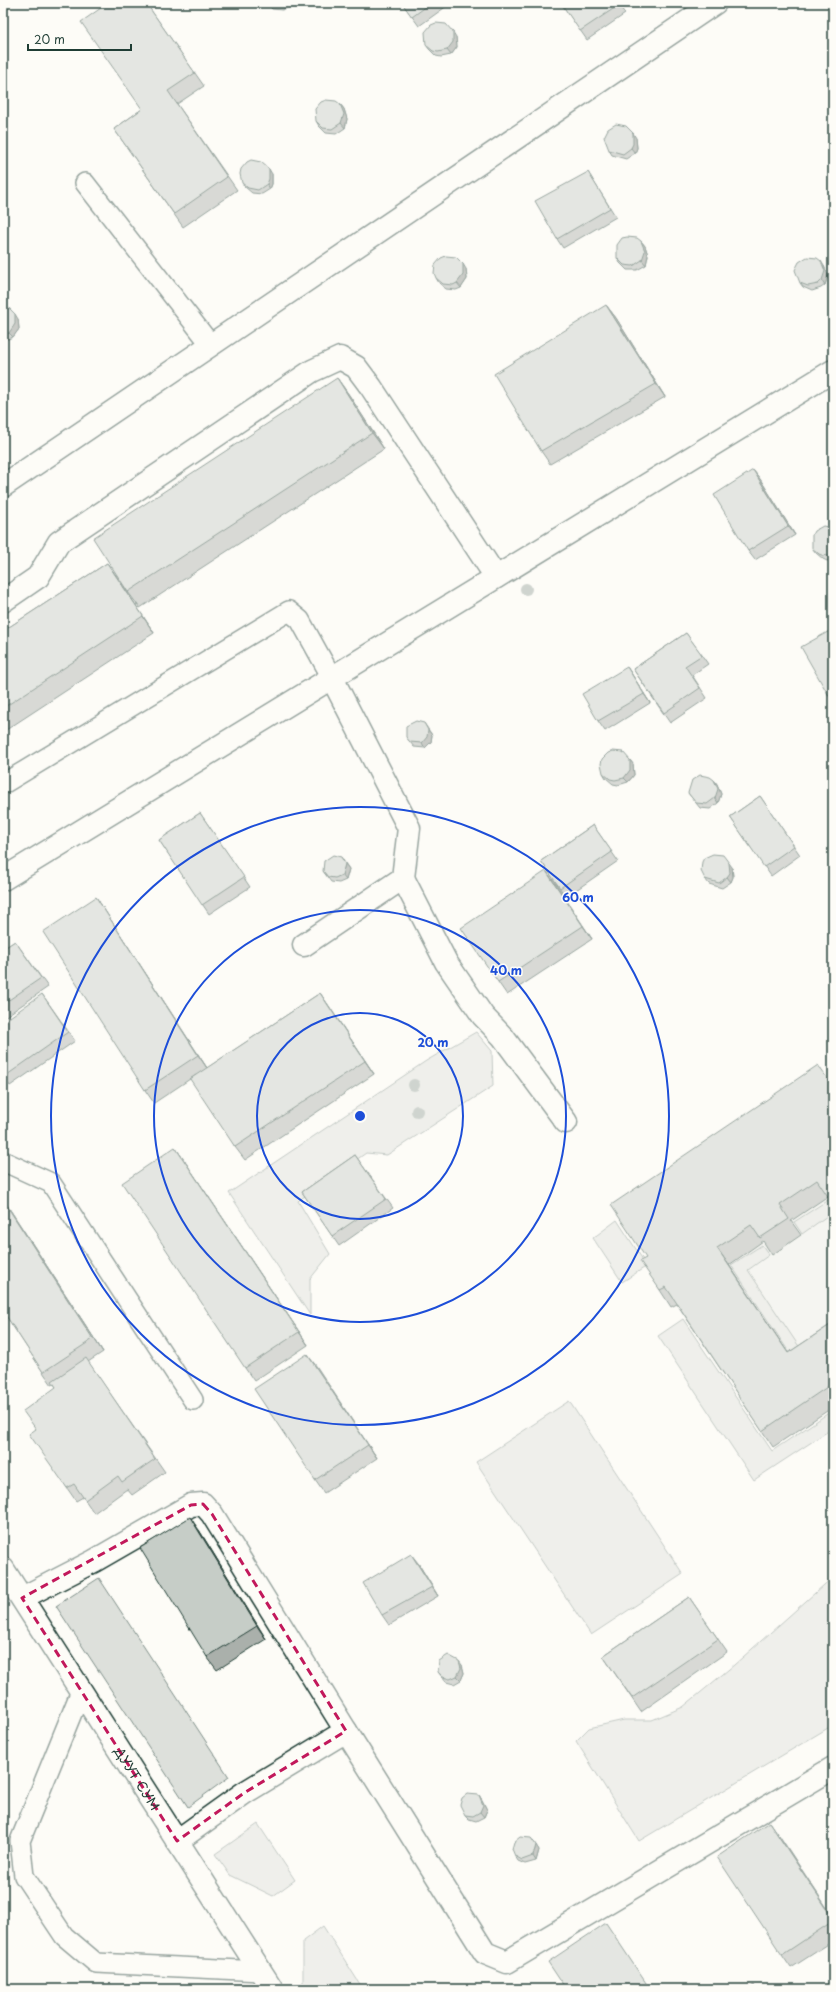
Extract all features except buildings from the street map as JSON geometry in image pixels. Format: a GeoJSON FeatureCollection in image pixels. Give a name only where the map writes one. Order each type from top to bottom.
{"type":"FeatureCollection","features":[{"type":"Feature","properties":{"kind":"street"},"geometry":{"type":"LineString","coordinates":[[3,486],[714,3]]}},
{"type":"Feature","properties":{"kind":"street"},"geometry":{"type":"LineString","coordinates":[[3,601],[38,577],[59,542],[312,371],[340,358],[356,367],[371,387],[496,577]]}},
{"type":"Feature","properties":{"kind":"street"},"geometry":{"type":"LineString","coordinates":[[3,879],[833,371]]}},
{"type":"Feature","properties":{"kind":"street"},"geometry":{"type":"LineString","coordinates":[[332,678],[410,828],[403,878],[446,962],[483,1016],[503,1037],[566,1122]]}},
{"type":"Feature","properties":{"kind":"street"},"geometry":{"type":"LineString","coordinates":[[304,945],[403,878]]}},
{"type":"Feature","properties":{"kind":"street"},"geometry":{"type":"LineString","coordinates":[[22,1598],[94,1561],[191,1505],[203,1504],[212,1514],[485,1953],[507,1962],[833,1768]]}},
{"type":"Feature","properties":{"kind":"street","name":"ДУУТ СУМ"},"geometry":{"type":"LineString","coordinates":[[3,1569],[267,1980]]}},
{"type":"Feature","properties":{"kind":"street"},"geometry":{"type":"LineString","coordinates":[[177,1841],[244,1793],[346,1731]]}},
{"type":"Feature","properties":{"kind":"lane"},"geometry":{"type":"LineString","coordinates":[[85,183],[211,345]]}},
{"type":"Feature","properties":{"kind":"lane"},"geometry":{"type":"LineString","coordinates":[[3,784],[290,611],[300,620],[332,678]]}},
{"type":"Feature","properties":{"kind":"lane"},"geometry":{"type":"LineString","coordinates":[[3,1161],[51,1183],[193,1400]]}},
{"type":"Feature","properties":{"kind":"lane"},"geometry":{"type":"LineString","coordinates":[[81,1691],[20,1841],[24,1876],[64,1936],[96,1963],[267,1980]]}},
{"type":"Feature","properties":{"kind":"highlighted area"},"geometry":{"type":"Polygon","coordinates":[[[203,1504],[212,1514],[346,1731],[244,1793],[177,1841],[22,1598],[191,1505],[203,1504]]]}},
{"type":"Feature","properties":{"kind":"shaded area"},"geometry":{"type":"Polygon","coordinates":[[[476,1032],[492,1051],[493,1086],[387,1155],[366,1153],[298,1201],[330,1254],[310,1279],[310,1315],[229,1193],[426,1061],[476,1032]]]}},
{"type":"Feature","properties":{"kind":"shaded area"},"geometry":{"type":"Polygon","coordinates":[[[833,1087],[833,1407],[773,1447],[677,1304],[833,1087]]]}},
{"type":"Feature","properties":{"kind":"shaded area"},"geometry":{"type":"Polygon","coordinates":[[[828,1200],[833,1207],[833,1225],[827,1216],[802,1234],[794,1222],[828,1200]]]}},
{"type":"Feature","properties":{"kind":"shaded area"},"geometry":{"type":"Polygon","coordinates":[[[617,1220],[647,1266],[622,1282],[593,1238],[617,1220]]]}},
{"type":"Feature","properties":{"kind":"shaded area"},"geometry":{"type":"Polygon","coordinates":[[[762,1245],[769,1255],[748,1270],[802,1351],[799,1367],[731,1265],[762,1245]]]}},
{"type":"Feature","properties":{"kind":"shaded area"},"geometry":{"type":"Polygon","coordinates":[[[683,1319],[772,1451],[830,1412],[833,1416],[833,1428],[754,1480],[658,1336],[683,1319]]]}},
{"type":"Feature","properties":{"kind":"shaded area"},"geometry":{"type":"Polygon","coordinates":[[[569,1401],[683,1574],[591,1635],[476,1462],[569,1401]]]}},
{"type":"Feature","properties":{"kind":"shaded area"},"geometry":{"type":"Polygon","coordinates":[[[833,1577],[833,1725],[639,1841],[576,1741],[589,1728],[624,1720],[652,1720],[683,1707],[734,1665],[833,1577]]]}},
{"type":"Feature","properties":{"kind":"shaded area"},"geometry":{"type":"Polygon","coordinates":[[[99,1578],[229,1777],[188,1807],[56,1606],[99,1578]]]}},
{"type":"Feature","properties":{"kind":"shaded area"},"geometry":{"type":"Polygon","coordinates":[[[258,1824],[295,1880],[273,1896],[230,1875],[215,1854],[258,1824]]]}},
{"type":"Feature","properties":{"kind":"shaded area"},"geometry":{"type":"Polygon","coordinates":[[[323,1926],[363,1989],[303,1989],[303,1941],[323,1926]]]}}]}
